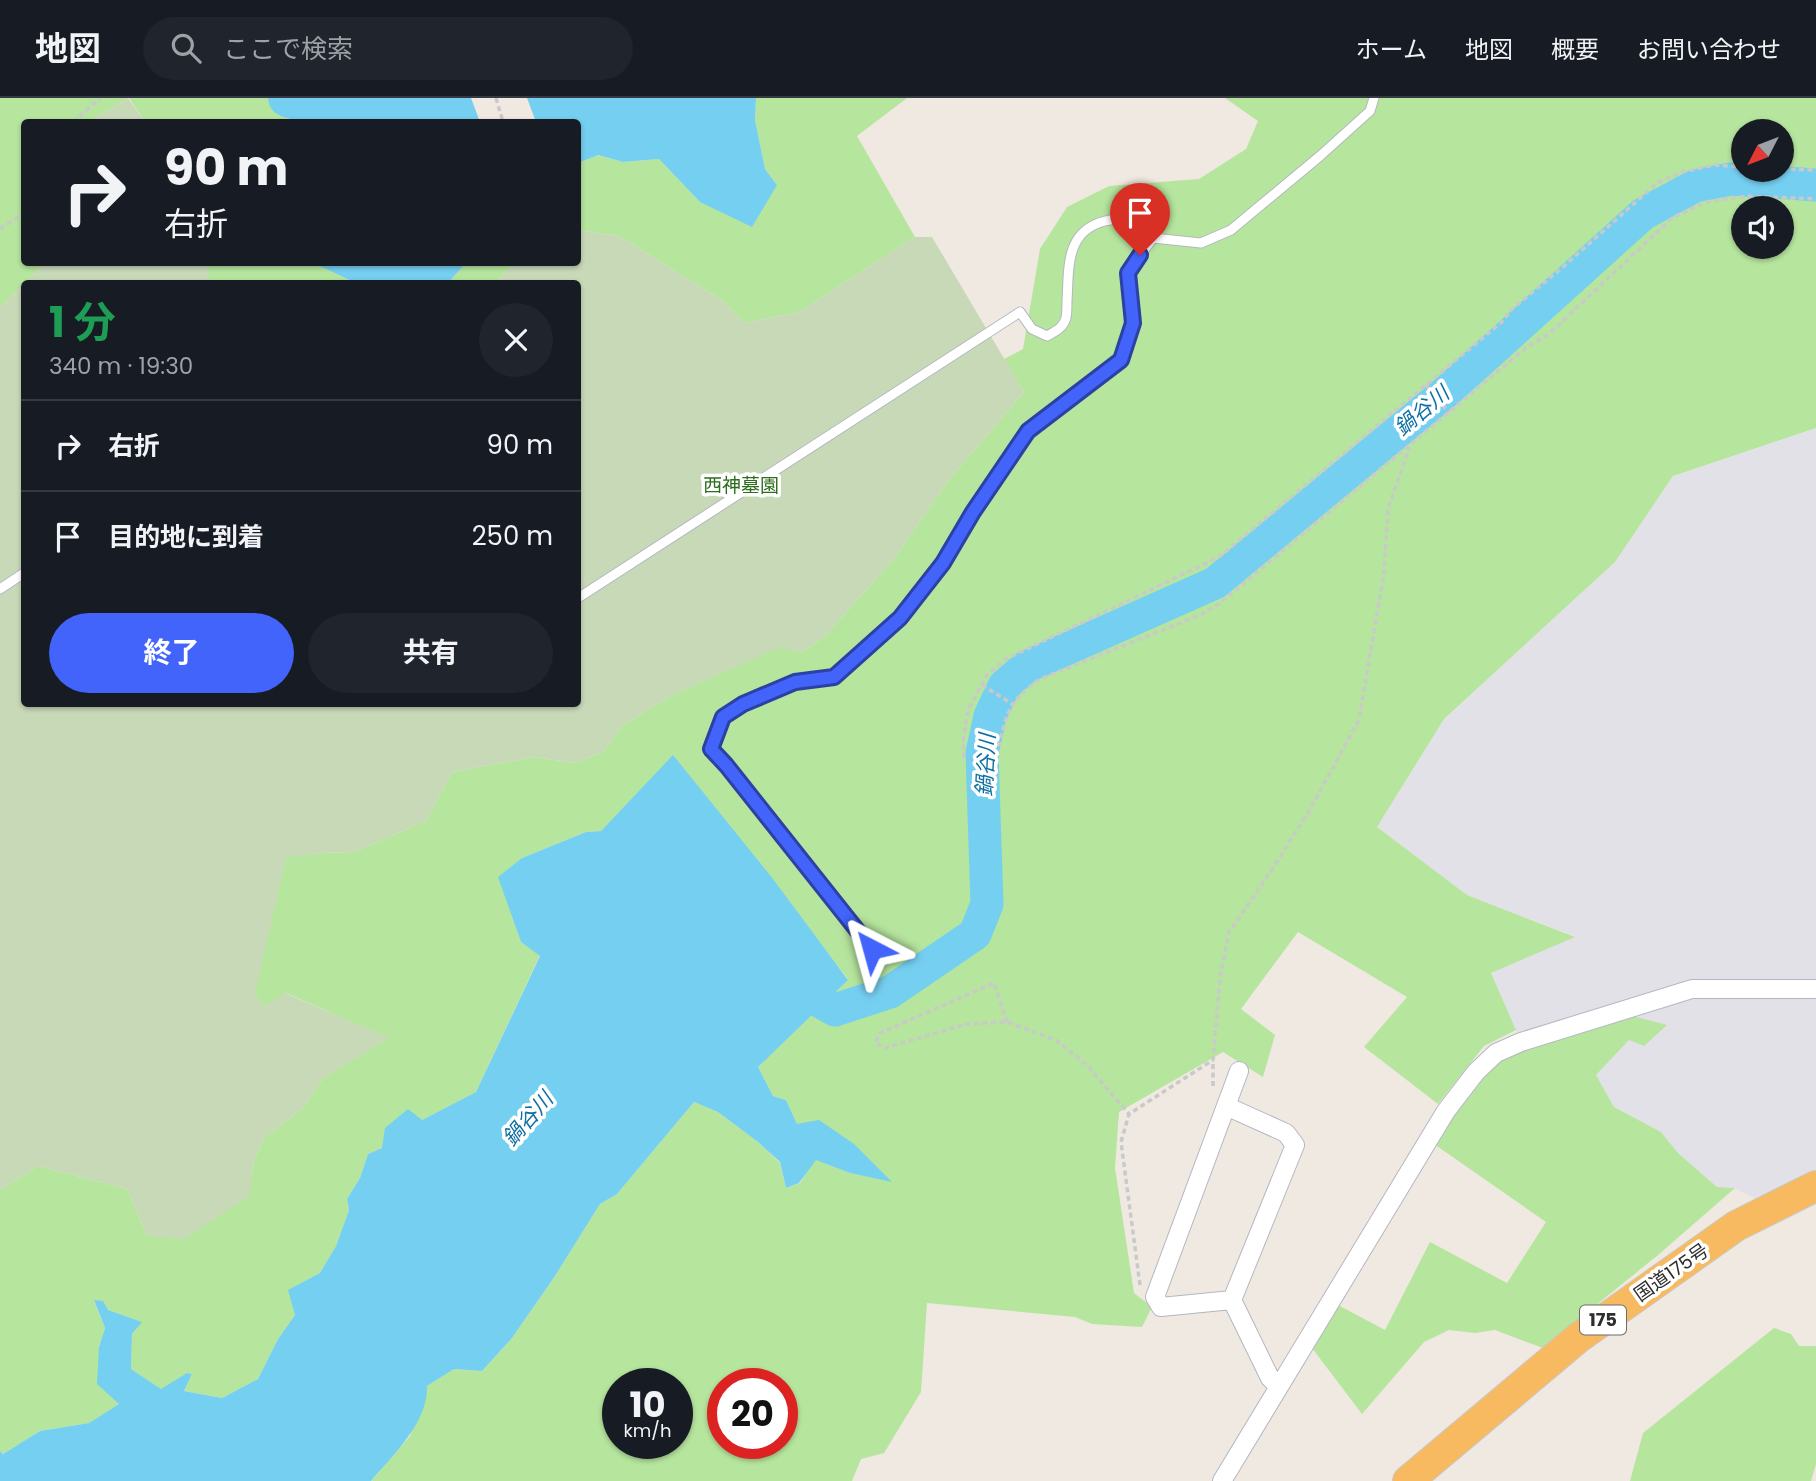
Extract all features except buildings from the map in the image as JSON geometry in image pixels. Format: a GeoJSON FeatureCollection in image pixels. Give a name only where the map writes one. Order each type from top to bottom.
{"type":"FeatureCollection","features":[{"type":"Feature","properties":{"kind":"highway","name":"国道175号"},"geometry":{"type":"LineString","coordinates":[[1408,1481],[1578,1338],[1736,1226],[1816,1186]]}},
{"type":"Feature","properties":{"kind":"street"},"geometry":{"type":"LineString","coordinates":[[1222,1481],[1446,1111],[1476,1072],[1496,1053],[1521,1042],[1692,989],[1816,989]]}},
{"type":"Feature","properties":{"kind":"street"},"geometry":{"type":"LineString","coordinates":[[1233,1300],[1161,1307],[1154,1297],[1239,1071]]}},
{"type":"Feature","properties":{"kind":"street"},"geometry":{"type":"LineString","coordinates":[[1226,1106],[1286,1133],[1294,1145],[1233,1300],[1270,1378],[1279,1387]]}},
{"type":"Feature","properties":{"kind":"lane"},"geometry":{"type":"LineString","coordinates":[[581,596],[1020,313],[1032,329],[1047,336],[1060,328],[1066,317],[1070,255],[1078,236],[1094,223],[1116,218],[1135,223],[1153,238],[1201,243],[1231,230],[1321,156],[1370,111],[1374,98]]}},
{"type":"Feature","properties":{"kind":"lane"},"geometry":{"type":"LineString","coordinates":[[872,949],[711,749],[723,717],[743,704],[795,682],[834,677],[900,618],[943,563],[973,512],[1028,431],[1121,360],[1133,323],[1128,273],[1153,238]]}},
{"type":"Feature","properties":{"kind":"lane"},"geometry":{"type":"LineString","coordinates":[[0,589],[21,575]]}},
{"type":"Feature","properties":{"kind":"path"},"geometry":{"type":"LineString","coordinates":[[77,119],[100,98]]}},
{"type":"Feature","properties":{"kind":"path"},"geometry":{"type":"LineString","coordinates":[[496,98],[502,119]]}},
{"type":"Feature","properties":{"kind":"path"},"geometry":{"type":"LineString","coordinates":[[964,758],[968,710],[987,675],[1006,659],[1219,557],[1503,321],[1512,309],[1657,183],[1693,169],[1714,165],[1731,166]]}},
{"type":"Feature","properties":{"kind":"path"},"geometry":{"type":"LineString","coordinates":[[1794,169],[1816,170]]}},
{"type":"Feature","properties":{"kind":"path"},"geometry":{"type":"LineString","coordinates":[[997,755],[1005,721],[1012,704],[1023,691],[1040,679],[1200,615],[1220,603],[1528,346],[1549,334],[1672,218],[1706,202],[1747,196],[1816,199]]}},
{"type":"Feature","properties":{"kind":"path"},"geometry":{"type":"LineString","coordinates":[[0,229],[21,215]]}},
{"type":"Feature","properties":{"kind":"path"},"geometry":{"type":"LineString","coordinates":[[1426,385],[1449,413]]}},
{"type":"Feature","properties":{"kind":"path"},"geometry":{"type":"LineString","coordinates":[[1154,1297],[1140,1290],[1121,1142],[1129,1114],[1213,1060],[1220,976],[1229,932],[1303,821],[1359,720],[1384,573],[1388,509],[1410,446]]}},
{"type":"Feature","properties":{"kind":"path"},"geometry":{"type":"LineString","coordinates":[[982,685],[1012,704]]}},
{"type":"Feature","properties":{"kind":"path"},"geometry":{"type":"LineString","coordinates":[[1007,1022],[994,983],[880,1033],[875,1043],[885,1048],[967,1024],[1007,1022],[1056,1040],[1087,1065],[1129,1114]]}},
{"type":"Feature","properties":{"kind":"shaded area"},"geometry":{"type":"Polygon","coordinates":[[[1816,428],[1816,1174],[1758,1200],[1735,1188],[1717,1187],[1678,1153],[1661,1132],[1614,1107],[1596,1075],[1629,1039],[1666,1026],[1519,1049],[1516,1030],[1491,973],[1574,936],[1467,895],[1377,827],[1444,719],[1615,562],[1673,476],[1816,428]]]}},
{"type":"Feature","properties":{"kind":"green space"},"geometry":{"type":"Polygon","coordinates":[[[0,98],[128,98],[96,119],[21,119],[21,266],[42,266],[28,280],[21,280],[21,287],[0,308],[0,98]]]}},
{"type":"Feature","properties":{"kind":"green space"},"geometry":{"type":"Polygon","coordinates":[[[128,98],[143,119],[96,119],[128,98]]]}},
{"type":"Feature","properties":{"kind":"green space"},"geometry":{"type":"Polygon","coordinates":[[[129,98],[268,98],[276,113],[290,119],[143,119],[129,98]]]}},
{"type":"Feature","properties":{"kind":"green space"},"geometry":{"type":"Polygon","coordinates":[[[756,98],[907,98],[857,136],[915,237],[799,312],[744,323],[723,301],[619,236],[581,230],[581,162],[597,155],[623,162],[659,159],[700,202],[777,185],[765,169],[755,120],[756,98]]]}},
{"type":"Feature","properties":{"kind":"green space"},"geometry":{"type":"Polygon","coordinates":[[[1225,98],[1816,98],[1816,428],[1673,476],[1615,562],[1444,719],[1377,827],[1467,895],[1575,937],[1491,973],[1516,1030],[1484,1046],[1438,1104],[1364,1047],[1407,997],[1298,932],[1241,1009],[1275,1035],[1263,1077],[1223,1052],[1119,1112],[1115,1168],[1134,1293],[1152,1307],[1142,1327],[1092,1324],[1075,1317],[927,1303],[921,1392],[884,1453],[861,1459],[852,1481],[371,1481],[410,1436],[427,1386],[454,1369],[482,1371],[512,1338],[600,1204],[617,1194],[694,1102],[718,1112],[758,1142],[780,1163],[786,1188],[800,1183],[815,1159],[850,1173],[891,1181],[797,1124],[786,1100],[773,1096],[758,1067],[848,979],[673,756],[601,831],[586,832],[522,858],[499,877],[521,942],[540,955],[476,1092],[422,1120],[382,1148],[368,1154],[360,1178],[347,1199],[349,1210],[336,1246],[320,1273],[289,1290],[295,1315],[278,1339],[258,1379],[222,1398],[184,1391],[192,1374],[187,1373],[162,1390],[131,1369],[132,1334],[141,1322],[108,1310],[94,1301],[105,1328],[99,1347],[119,1404],[89,1423],[40,1431],[3,1454],[0,1451],[0,1190],[38,1166],[127,1189],[147,1236],[248,1196],[254,1160],[264,1138],[302,1109],[323,1078],[388,1038],[286,993],[264,1007],[254,993],[286,857],[354,852],[426,821],[452,772],[534,757],[574,763],[603,752],[621,727],[670,696],[778,647],[802,652],[825,636],[895,557],[948,481],[1024,392],[1004,359],[1023,349],[1040,249],[1067,207],[1109,186],[1199,179],[1246,149],[1258,121],[1225,98]]]}},
{"type":"Feature","properties":{"kind":"green space","name":"西神墓園"},"geometry":{"type":"Polygon","coordinates":[[[581,230],[619,236],[723,301],[744,323],[799,312],[915,237],[932,237],[1024,392],[948,481],[895,557],[825,636],[802,652],[778,648],[670,696],[621,727],[603,752],[574,763],[534,757],[452,772],[426,821],[354,852],[286,858],[255,994],[264,1007],[285,993],[389,1038],[323,1078],[302,1109],[264,1138],[254,1160],[249,1196],[184,1239],[147,1236],[127,1189],[38,1166],[0,1190],[0,308],[21,287],[21,707],[581,707],[581,280],[498,280],[511,266],[581,266],[581,230]]]}},
{"type":"Feature","properties":{"kind":"green space","name":"西神墓園"},"geometry":{"type":"Polygon","coordinates":[[[42,266],[209,266],[209,280],[28,280],[42,266]]]}},
{"type":"Feature","properties":{"kind":"green space"},"geometry":{"type":"Polygon","coordinates":[[[209,266],[319,266],[350,280],[209,280],[209,266]]]}},
{"type":"Feature","properties":{"kind":"green space"},"geometry":{"type":"Polygon","coordinates":[[[463,266],[511,266],[498,280],[451,280],[463,266]]]}},
{"type":"Feature","properties":{"kind":"green space"},"geometry":{"type":"Polygon","coordinates":[[[1625,1014],[1667,1025],[1644,1046],[1629,1040],[1596,1075],[1614,1107],[1661,1132],[1678,1153],[1717,1187],[1735,1188],[1658,1255],[1543,1348],[1495,1330],[1475,1333],[1449,1330],[1424,1342],[1362,1414],[1312,1348],[1336,1304],[1385,1330],[1430,1242],[1507,1283],[1546,1222],[1434,1144],[1479,1074],[1500,1058],[1625,1014]]]}},
{"type":"Feature","properties":{"kind":"green space"},"geometry":{"type":"Polygon","coordinates":[[[1774,1328],[1791,1334],[1799,1346],[1816,1346],[1816,1464],[1811,1481],[1630,1481],[1643,1433],[1774,1328]]]}},
{"type":"Feature","properties":{"kind":"water"},"geometry":{"type":"Polygon","coordinates":[[[268,98],[471,98],[479,119],[290,119],[276,113],[268,98]]]}},
{"type":"Feature","properties":{"kind":"water"},"geometry":{"type":"Polygon","coordinates":[[[527,98],[756,98],[755,120],[765,169],[777,185],[752,227],[700,202],[659,159],[623,162],[598,155],[581,162],[581,119],[535,119],[527,98]]]}},
{"type":"Feature","properties":{"kind":"water"},"geometry":{"type":"Polygon","coordinates":[[[319,266],[463,266],[451,280],[350,280],[319,266]]]}},
{"type":"Feature","properties":{"kind":"water"},"geometry":{"type":"Polygon","coordinates":[[[673,755],[773,879],[848,980],[758,1067],[773,1096],[786,1100],[797,1124],[819,1120],[854,1144],[892,1182],[850,1173],[816,1160],[799,1183],[786,1188],[780,1162],[718,1112],[694,1102],[617,1194],[600,1204],[512,1338],[482,1371],[454,1369],[427,1386],[426,1400],[416,1425],[371,1481],[0,1481],[0,1451],[3,1454],[40,1431],[89,1423],[119,1404],[97,1384],[99,1347],[105,1328],[94,1300],[103,1301],[108,1310],[142,1322],[132,1334],[131,1369],[161,1389],[187,1373],[192,1374],[184,1391],[222,1398],[258,1379],[278,1339],[295,1315],[288,1290],[320,1273],[336,1246],[349,1210],[347,1199],[360,1178],[368,1154],[382,1148],[385,1128],[408,1109],[422,1120],[476,1092],[540,956],[521,942],[498,877],[522,858],[586,832],[601,831],[673,755]]]}},
{"type":"Feature","properties":{"kind":"waterway","name":"鍋谷川"},"geometry":{"type":"LineString","coordinates":[[785,982],[835,1010],[890,992],[975,934],[987,904],[982,753],[990,716],[1004,686],[1026,667],[1215,583],[1447,391],[1643,214],[1695,186],[1731,179],[1816,185]]}},
{"type":"Feature","properties":{"kind":"route"},"geometry":{"type":"LineString","coordinates":[[872,949],[711,749],[723,717],[743,704],[795,682],[834,677],[900,618],[943,563],[973,512],[1028,431],[1121,360],[1133,323],[1128,273],[1140,255]]}}]}
